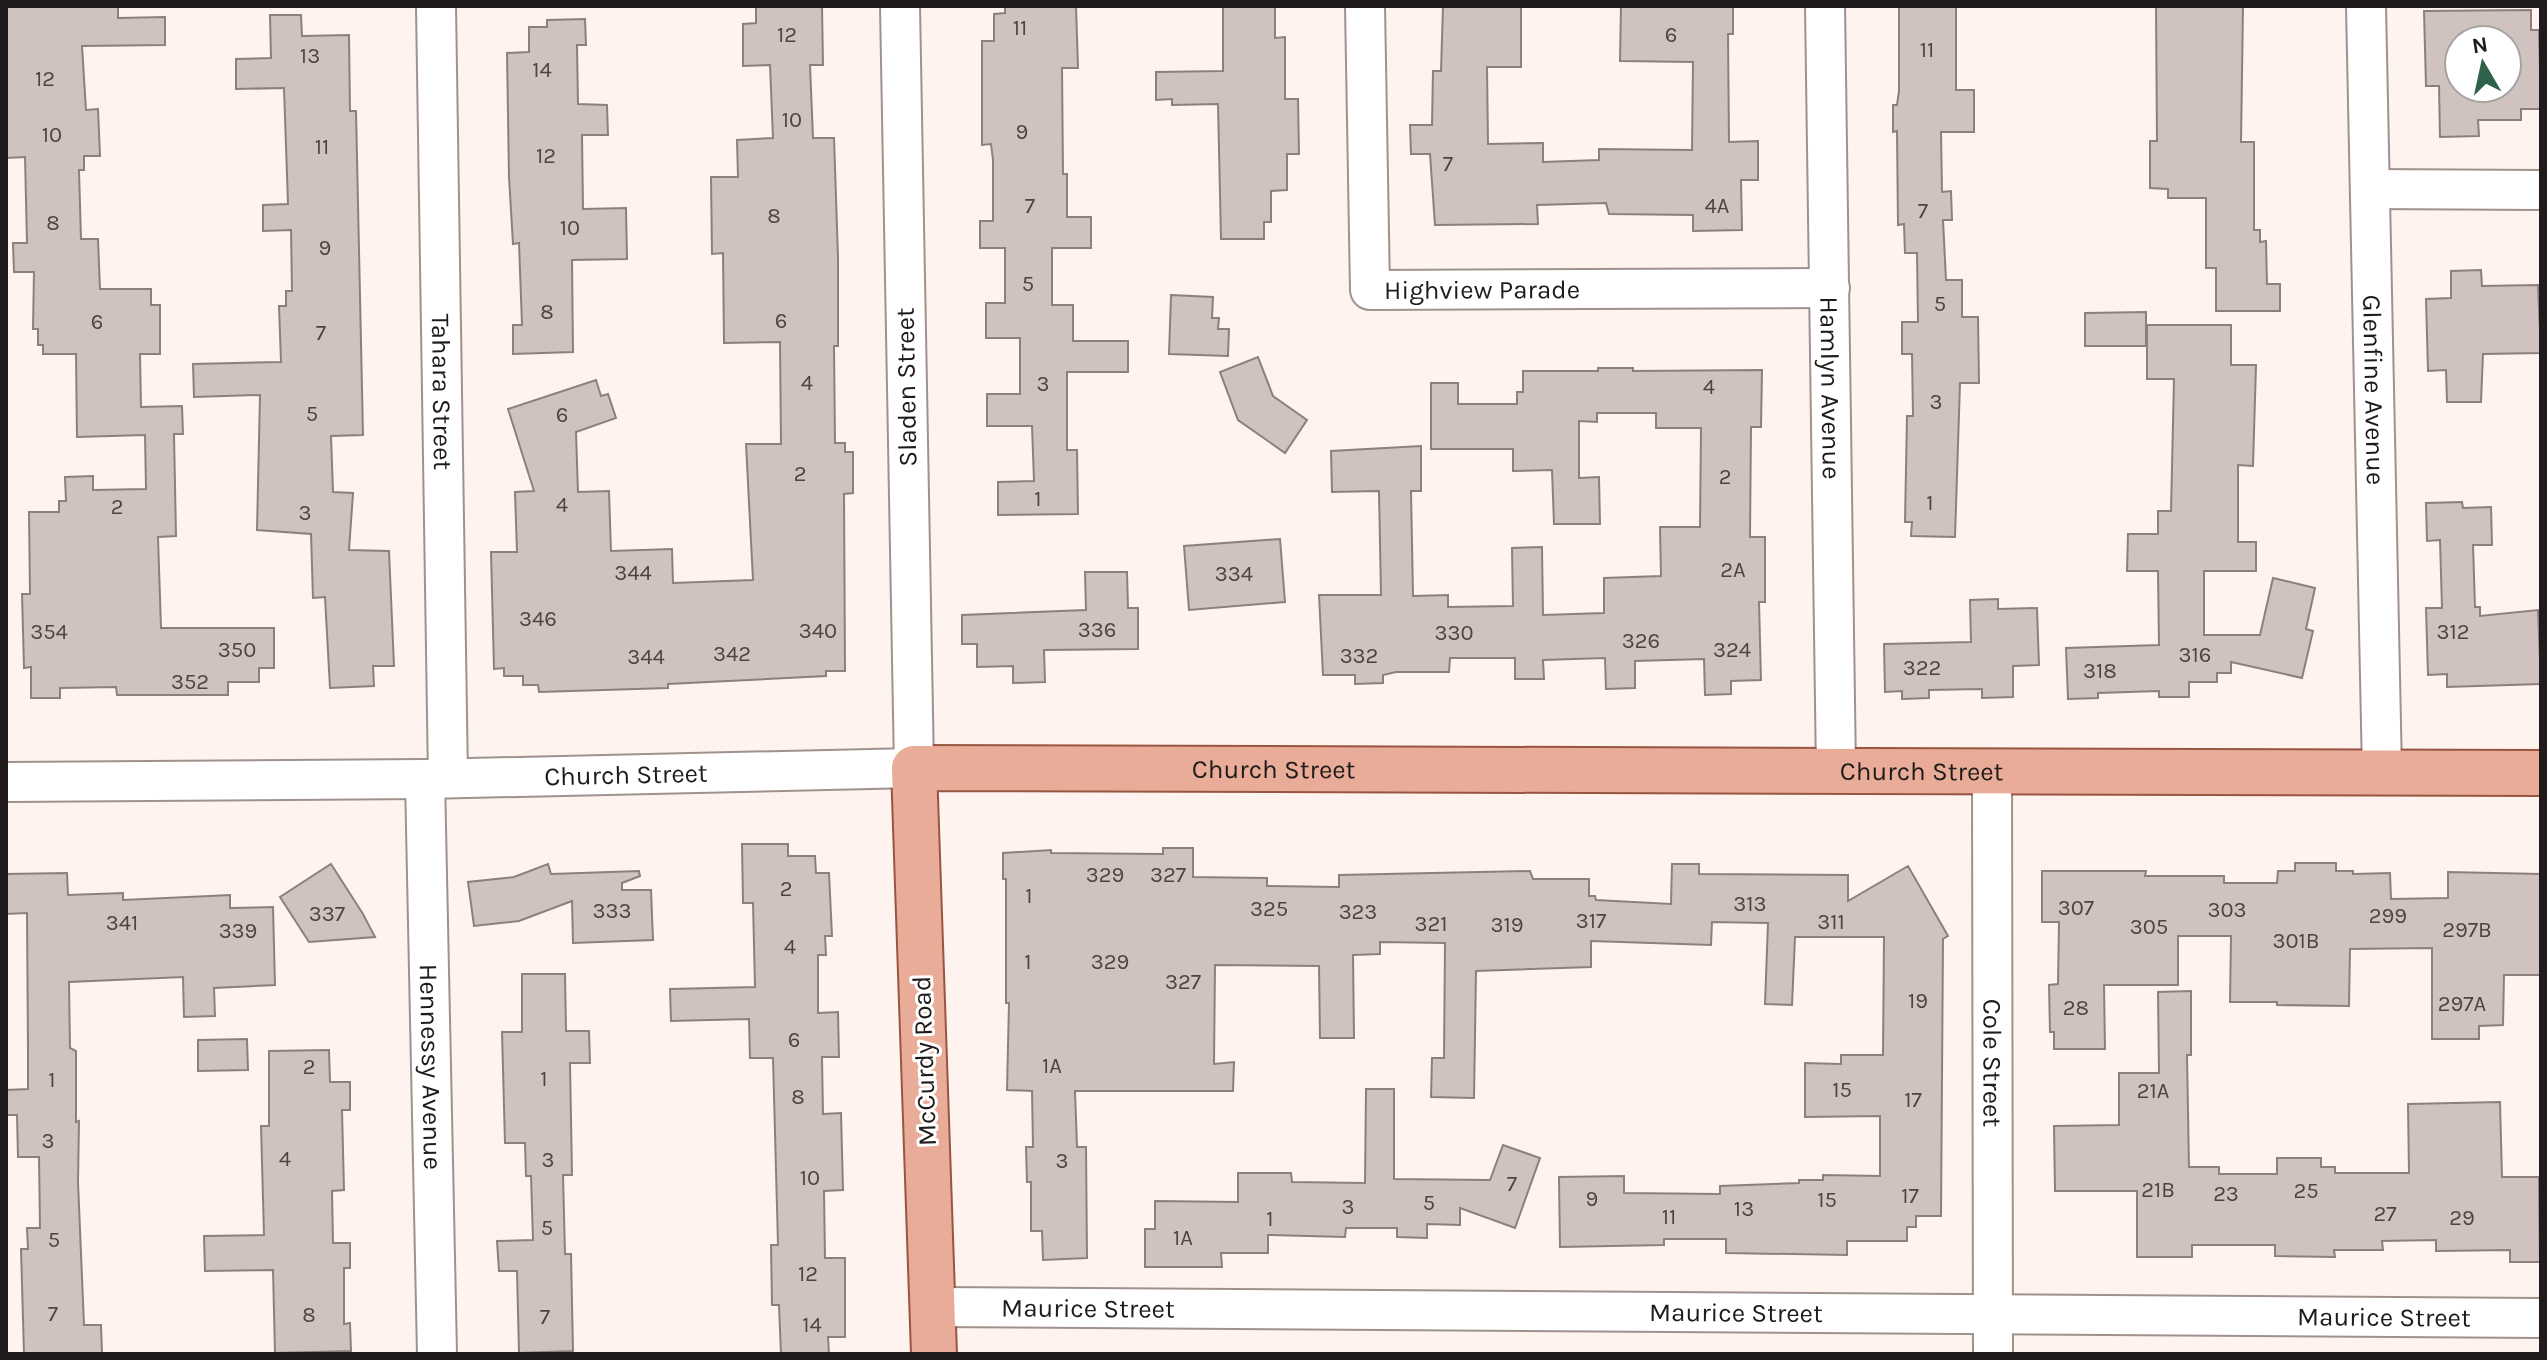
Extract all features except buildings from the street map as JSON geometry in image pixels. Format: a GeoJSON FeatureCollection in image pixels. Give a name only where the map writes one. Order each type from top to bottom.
{"type":"FeatureCollection","features":[{"type":"Feature","properties":{"kind":"main road","name":"Church Street"},"geometry":{"type":"LineString","coordinates":[[914,768],[2541,773]]}},
{"type":"Feature","properties":{"kind":"main road","name":"McCurdy Road"},"geometry":{"type":"LineString","coordinates":[[914,768],[934,1354]]}},
{"type":"Feature","properties":{"kind":"street","name":"Tahara Street"},"geometry":{"type":"LineString","coordinates":[[436,6],[437,778]]}},
{"type":"Feature","properties":{"kind":"street","name":"Sladen Street"},"geometry":{"type":"LineString","coordinates":[[900,6],[914,768]]}},
{"type":"Feature","properties":{"kind":"street","name":"Highview Parade"},"geometry":{"type":"LineString","coordinates":[[1365,6],[1370,290],[1830,288]]}},
{"type":"Feature","properties":{"kind":"street","name":"Hamlyn Avenue"},"geometry":{"type":"LineString","coordinates":[[1825,6],[1836,771]]}},
{"type":"Feature","properties":{"kind":"street","name":"Glenfine Avenue"},"geometry":{"type":"LineString","coordinates":[[2366,6],[2382,772]]}},
{"type":"Feature","properties":{"kind":"street"},"geometry":{"type":"LineString","coordinates":[[2371,189],[2541,190]]}},
{"type":"Feature","properties":{"kind":"street","name":"Church Street"},"geometry":{"type":"LineString","coordinates":[[6,782],[437,778],[914,768]]}},
{"type":"Feature","properties":{"kind":"street","name":"Cole Street"},"geometry":{"type":"LineString","coordinates":[[1992,771],[1993,1354]]}},
{"type":"Feature","properties":{"kind":"street","name":"Hennessy Avenue"},"geometry":{"type":"LineString","coordinates":[[437,778],[437,1354]]}},
{"type":"Feature","properties":{"kind":"street","name":"Maurice Street"},"geometry":{"type":"LineString","coordinates":[[932,1307],[2541,1318]]}}]}
